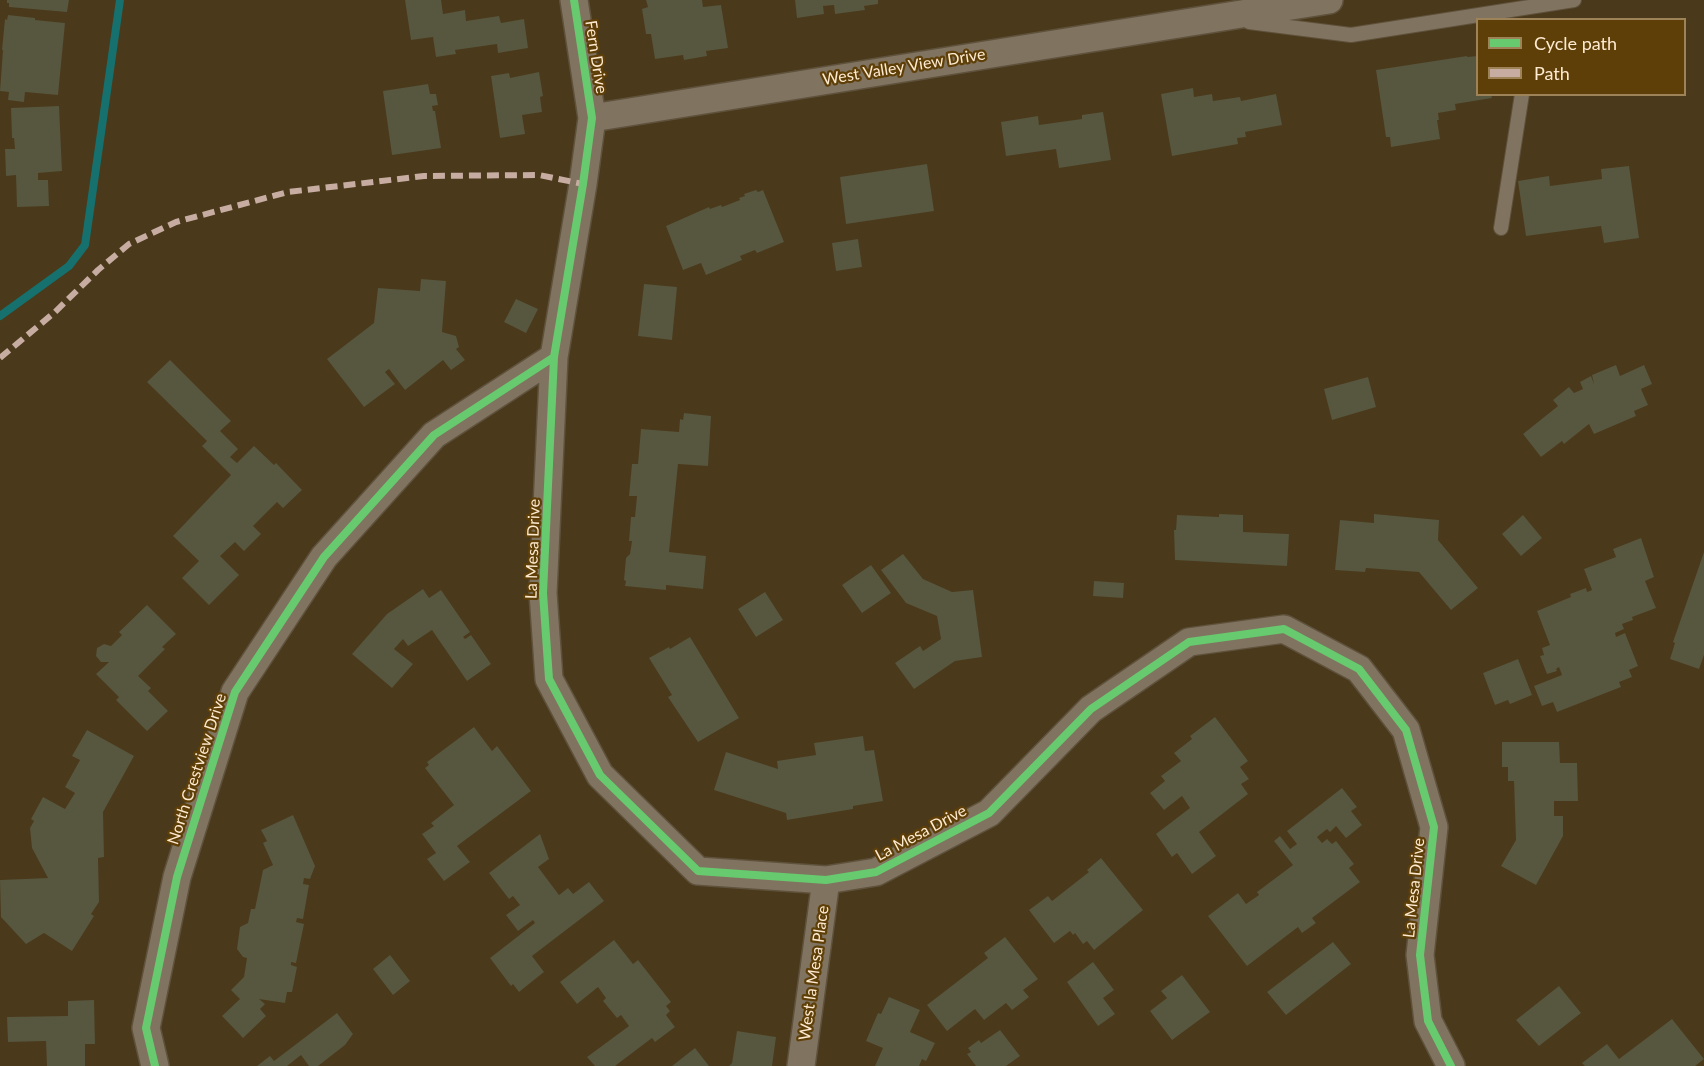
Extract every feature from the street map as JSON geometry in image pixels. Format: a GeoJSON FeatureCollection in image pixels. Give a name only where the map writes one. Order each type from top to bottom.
{"type":"FeatureCollection","features":[{"type":"Feature","properties":{"kind":"street","name":"Fern Drive"},"geometry":{"type":"LineString","coordinates":[[574,0],[592,118]]}},
{"type":"Feature","properties":{"kind":"street","name":"West Valley View Drive"},"geometry":{"type":"LineString","coordinates":[[592,118],[1329,0]]}},
{"type":"Feature","properties":{"kind":"street","name":"La Mesa Drive"},"geometry":{"type":"LineString","coordinates":[[592,118],[554,357],[543,593],[549,680],[600,775],[699,871],[826,879],[876,873],[988,813],[1092,708],[1189,642],[1284,629],[1359,669],[1406,730],[1434,827],[1420,955],[1428,1022],[1451,1066]]}},
{"type":"Feature","properties":{"kind":"street","name":"North Crestview Drive"},"geometry":{"type":"LineString","coordinates":[[155,1066],[146,1028],[177,876],[235,692],[324,557],[434,435],[554,357]]}},
{"type":"Feature","properties":{"kind":"street","name":"West la Mesa Place"},"geometry":{"type":"LineString","coordinates":[[801,1066],[826,879]]}},
{"type":"Feature","properties":{"kind":"lane","name":"West Valley View Drive"},"geometry":{"type":"LineString","coordinates":[[1488,18],[1528,13],[1574,0]]}},
{"type":"Feature","properties":{"kind":"lane","name":"West Valley View Drive"},"geometry":{"type":"LineString","coordinates":[[1217,17],[1351,35],[1476,19]]}},
{"type":"Feature","properties":{"kind":"lane"},"geometry":{"type":"LineString","coordinates":[[1501,228],[1522,96]]}},
{"type":"Feature","properties":{"kind":"building"},"geometry":{"type":"Polygon","coordinates":[[[7,0],[69,0],[67,12],[9,7],[7,0]]]}},
{"type":"Feature","properties":{"kind":"building"},"geometry":{"type":"Polygon","coordinates":[[[405,0],[441,0],[443,14],[465,10],[466,21],[499,16],[501,23],[524,19],[528,48],[498,53],[497,44],[455,50],[456,54],[436,57],[433,37],[411,40],[405,0]]]}},
{"type":"Feature","properties":{"kind":"building"},"geometry":{"type":"Polygon","coordinates":[[[646,0],[702,0],[703,7],[721,5],[728,48],[706,51],[707,56],[684,60],[683,55],[655,59],[651,34],[646,34],[642,9],[648,7],[646,0]]]}},
{"type":"Feature","properties":{"kind":"building"},"geometry":{"type":"Polygon","coordinates":[[[795,0],[878,0],[878,4],[864,6],[865,10],[835,14],[834,5],[823,6],[824,14],[797,18],[795,0]]]}},
{"type":"Feature","properties":{"kind":"building"},"geometry":{"type":"Polygon","coordinates":[[[8,15],[65,23],[58,95],[25,92],[24,102],[8,100],[9,92],[0,91],[5,19],[7,20],[8,15]]]}},
{"type":"Feature","properties":{"kind":"building"},"geometry":{"type":"Polygon","coordinates":[[[1476,56],[1476,96],[1492,96],[1492,98],[1455,104],[1456,110],[1438,113],[1440,139],[1391,147],[1390,137],[1386,137],[1376,70],[1476,56]]]}},
{"type":"Feature","properties":{"kind":"building"},"geometry":{"type":"Polygon","coordinates":[[[539,72],[543,96],[540,97],[542,112],[522,115],[525,134],[500,138],[491,76],[509,73],[510,78],[539,72]]]}},
{"type":"Feature","properties":{"kind":"building"},"geometry":{"type":"Polygon","coordinates":[[[428,84],[430,94],[436,94],[438,105],[432,106],[435,111],[441,148],[392,155],[383,91],[428,84]]]}},
{"type":"Feature","properties":{"kind":"building"},"geometry":{"type":"Polygon","coordinates":[[[1193,88],[1194,97],[1212,94],[1213,101],[1240,97],[1241,101],[1276,94],[1282,125],[1245,132],[1246,137],[1237,138],[1238,144],[1172,156],[1161,94],[1193,88]]]}},
{"type":"Feature","properties":{"kind":"building"},"geometry":{"type":"Polygon","coordinates":[[[59,106],[62,171],[38,173],[38,180],[48,180],[49,206],[17,207],[16,175],[6,176],[5,149],[15,149],[14,138],[12,138],[11,108],[59,106]]]}},
{"type":"Feature","properties":{"kind":"building"},"geometry":{"type":"Polygon","coordinates":[[[1103,112],[1111,160],[1059,168],[1056,149],[1006,156],[1001,122],[1038,116],[1039,125],[1082,119],[1082,115],[1103,112]]]}},
{"type":"Feature","properties":{"kind":"building"},"geometry":{"type":"Polygon","coordinates":[[[927,164],[934,211],[846,224],[840,177],[927,164]]]}},
{"type":"Feature","properties":{"kind":"building"},"geometry":{"type":"Polygon","coordinates":[[[1629,166],[1639,238],[1604,243],[1601,226],[1526,236],[1518,181],[1549,176],[1550,186],[1602,179],[1601,169],[1629,166]]]}},
{"type":"Feature","properties":{"kind":"building"},"geometry":{"type":"Polygon","coordinates":[[[756,190],[758,192],[763,190],[784,242],[757,253],[755,250],[740,256],[742,260],[706,275],[701,263],[683,270],[666,226],[709,207],[710,209],[721,205],[722,207],[740,200],[739,198],[745,196],[744,194],[756,190]]]}},
{"type":"Feature","properties":{"kind":"building"},"geometry":{"type":"Polygon","coordinates":[[[858,239],[862,267],[836,271],[832,243],[858,239]]]}},
{"type":"Feature","properties":{"kind":"building"},"geometry":{"type":"Polygon","coordinates":[[[421,279],[446,281],[442,332],[456,336],[459,347],[456,349],[465,360],[451,370],[443,360],[405,390],[389,369],[385,372],[395,384],[364,407],[327,359],[374,323],[378,288],[420,291],[421,279]]]}},
{"type":"Feature","properties":{"kind":"building"},"geometry":{"type":"Polygon","coordinates":[[[644,284],[677,287],[672,340],[638,336],[644,284]]]}},
{"type":"Feature","properties":{"kind":"building"},"geometry":{"type":"Polygon","coordinates":[[[516,299],[538,309],[526,333],[504,322],[516,299]]]}},
{"type":"Feature","properties":{"kind":"building"},"geometry":{"type":"Polygon","coordinates":[[[170,360],[231,421],[220,431],[238,449],[230,457],[237,463],[254,446],[274,465],[276,463],[302,490],[283,508],[277,502],[253,526],[261,534],[244,551],[235,542],[220,556],[239,575],[209,605],[182,578],[199,561],[173,536],[231,475],[202,446],[207,441],[147,382],[170,360]]]}},
{"type":"Feature","properties":{"kind":"building"},"geometry":{"type":"Polygon","coordinates":[[[1616,365],[1620,376],[1644,365],[1652,384],[1641,389],[1648,405],[1634,411],[1636,416],[1594,434],[1589,424],[1564,444],[1562,441],[1541,457],[1523,434],[1558,406],[1553,400],[1569,387],[1574,393],[1583,389],[1580,382],[1591,376],[1594,384],[1592,375],[1616,365]]]}},
{"type":"Feature","properties":{"kind":"building"},"geometry":{"type":"Polygon","coordinates":[[[1368,377],[1376,407],[1332,420],[1324,389],[1368,377]]]}},
{"type":"Feature","properties":{"kind":"building"},"geometry":{"type":"Polygon","coordinates":[[[684,413],[711,416],[708,466],[678,464],[669,552],[706,556],[703,589],[666,585],[666,590],[625,586],[626,558],[630,554],[632,541],[629,541],[631,517],[635,517],[637,496],[629,496],[632,464],[638,464],[641,429],[679,432],[680,419],[683,420],[684,413]]]}},
{"type":"Feature","properties":{"kind":"building"},"geometry":{"type":"Polygon","coordinates":[[[1219,514],[1243,515],[1243,532],[1289,534],[1287,566],[1175,560],[1174,530],[1176,530],[1177,515],[1219,517],[1219,514]]]}},
{"type":"Feature","properties":{"kind":"building"},"geometry":{"type":"Polygon","coordinates":[[[1374,514],[1439,520],[1438,540],[1478,588],[1451,610],[1419,572],[1366,568],[1365,572],[1335,570],[1340,520],[1374,523],[1374,514]]]}},
{"type":"Feature","properties":{"kind":"building"},"geometry":{"type":"Polygon","coordinates":[[[1523,515],[1542,538],[1521,556],[1502,534],[1523,515]]]}},
{"type":"Feature","properties":{"kind":"building"},"geometry":{"type":"Polygon","coordinates":[[[1641,538],[1654,577],[1645,581],[1656,608],[1632,617],[1633,620],[1622,624],[1624,629],[1615,633],[1616,637],[1625,633],[1638,666],[1629,670],[1632,677],[1619,682],[1621,687],[1557,712],[1553,702],[1542,706],[1534,686],[1562,675],[1559,667],[1557,671],[1547,674],[1540,656],[1544,655],[1542,648],[1550,645],[1537,611],[1571,597],[1570,594],[1586,588],[1587,592],[1592,590],[1584,569],[1616,557],[1613,549],[1641,538]]]}},
{"type":"Feature","properties":{"kind":"building"},"geometry":{"type":"Polygon","coordinates":[[[1704,552],[1704,655],[1699,669],[1670,659],[1675,643],[1673,642],[1704,552]]]}},
{"type":"Feature","properties":{"kind":"building"},"geometry":{"type":"Polygon","coordinates":[[[903,554],[923,579],[952,592],[973,590],[982,657],[955,661],[914,689],[895,663],[920,646],[923,651],[941,639],[937,616],[906,603],[881,570],[903,554]]]}},
{"type":"Feature","properties":{"kind":"building"},"geometry":{"type":"Polygon","coordinates":[[[871,565],[891,593],[862,613],[842,585],[871,565]]]}},
{"type":"Feature","properties":{"kind":"building"},"geometry":{"type":"Polygon","coordinates":[[[1094,581],[1124,583],[1123,598],[1093,596],[1094,581]]]}},
{"type":"Feature","properties":{"kind":"building"},"geometry":{"type":"Polygon","coordinates":[[[423,589],[429,598],[441,590],[470,632],[463,637],[465,639],[471,635],[491,664],[467,681],[432,630],[408,646],[403,639],[394,649],[413,664],[392,688],[352,654],[387,614],[423,589]]]}},
{"type":"Feature","properties":{"kind":"building"},"geometry":{"type":"Polygon","coordinates":[[[765,592],[783,620],[756,637],[738,609],[765,592]]]}},
{"type":"Feature","properties":{"kind":"building"},"geometry":{"type":"Polygon","coordinates":[[[147,605],[176,634],[162,647],[165,649],[138,676],[151,688],[148,691],[168,711],[147,731],[116,700],[119,697],[96,674],[109,662],[101,662],[96,656],[97,648],[104,644],[111,646],[122,635],[119,632],[147,605]]]}},
{"type":"Feature","properties":{"kind":"building"},"geometry":{"type":"Polygon","coordinates":[[[690,637],[739,718],[698,742],[668,697],[672,695],[649,658],[690,637]]]}},
{"type":"Feature","properties":{"kind":"building"},"geometry":{"type":"Polygon","coordinates":[[[1518,659],[1532,695],[1510,704],[1508,700],[1495,705],[1483,673],[1518,659]]]}},
{"type":"Feature","properties":{"kind":"building"},"geometry":{"type":"Polygon","coordinates":[[[1215,717],[1248,761],[1240,767],[1249,779],[1241,784],[1248,794],[1199,832],[1216,856],[1192,874],[1177,853],[1172,857],[1156,834],[1190,808],[1182,796],[1164,810],[1150,793],[1165,781],[1161,776],[1181,761],[1174,753],[1192,739],[1190,736],[1215,717]]]}},
{"type":"Feature","properties":{"kind":"building"},"geometry":{"type":"Polygon","coordinates":[[[474,727],[492,751],[497,746],[531,791],[457,846],[470,862],[444,881],[427,859],[436,853],[422,834],[434,826],[431,823],[454,805],[425,768],[429,765],[427,762],[474,727]]]}},
{"type":"Feature","properties":{"kind":"building"},"geometry":{"type":"Polygon","coordinates":[[[87,730],[134,756],[103,812],[104,857],[98,858],[99,902],[91,914],[94,916],[72,951],[44,933],[26,944],[1,917],[0,880],[48,878],[32,848],[30,828],[34,821],[31,819],[43,797],[65,809],[75,793],[65,787],[80,760],[72,756],[87,730]]]}},
{"type":"Feature","properties":{"kind":"building"},"geometry":{"type":"Polygon","coordinates":[[[863,736],[865,751],[874,750],[883,801],[853,806],[853,809],[787,820],[786,813],[714,790],[726,752],[778,769],[777,761],[816,755],[814,743],[863,736]]]}},
{"type":"Feature","properties":{"kind":"building"},"geometry":{"type":"Polygon","coordinates":[[[1502,742],[1559,742],[1560,763],[1577,763],[1578,801],[1554,801],[1554,816],[1563,816],[1563,836],[1536,885],[1501,866],[1516,840],[1514,781],[1508,781],[1508,767],[1502,767],[1502,742]]]}},
{"type":"Feature","properties":{"kind":"building"},"geometry":{"type":"Polygon","coordinates":[[[1342,788],[1357,807],[1351,811],[1362,825],[1346,838],[1336,826],[1330,832],[1327,829],[1317,837],[1322,843],[1327,839],[1332,844],[1336,841],[1354,864],[1349,868],[1360,882],[1312,918],[1316,923],[1302,933],[1298,927],[1247,966],[1208,916],[1238,893],[1246,904],[1259,895],[1257,892],[1293,865],[1274,841],[1280,836],[1290,849],[1297,844],[1287,831],[1342,788]]]}},
{"type":"Feature","properties":{"kind":"building"},"geometry":{"type":"Polygon","coordinates":[[[293,815],[315,866],[310,879],[304,878],[303,884],[309,885],[303,919],[297,918],[296,922],[304,924],[296,963],[291,962],[291,965],[297,967],[292,992],[287,992],[285,1003],[259,999],[265,1004],[260,1009],[266,1016],[243,1038],[222,1016],[240,999],[231,990],[244,977],[247,958],[243,957],[237,949],[240,927],[248,923],[251,909],[255,909],[263,870],[273,865],[263,843],[267,841],[261,830],[293,815]]]}},
{"type":"Feature","properties":{"kind":"building"},"geometry":{"type":"Polygon","coordinates":[[[540,834],[549,859],[538,867],[559,895],[568,888],[573,894],[589,882],[604,901],[532,956],[544,972],[519,992],[513,984],[511,986],[490,958],[535,923],[533,920],[518,931],[506,915],[520,905],[513,896],[509,899],[489,873],[540,834]]]}},
{"type":"Feature","properties":{"kind":"building"},"geometry":{"type":"Polygon","coordinates":[[[1101,858],[1143,910],[1094,950],[1087,941],[1083,944],[1075,933],[1073,935],[1070,931],[1054,943],[1029,910],[1048,896],[1052,901],[1089,872],[1087,870],[1101,858]]]}},
{"type":"Feature","properties":{"kind":"building"},"geometry":{"type":"Polygon","coordinates":[[[1005,937],[1038,979],[1023,990],[1029,997],[1012,1010],[1006,1003],[984,1020],[975,1009],[947,1031],[927,1005],[988,958],[984,953],[1005,937]]]}},
{"type":"Feature","properties":{"kind":"building"},"geometry":{"type":"Polygon","coordinates":[[[614,940],[633,964],[638,960],[671,1002],[666,1006],[670,1011],[666,1015],[675,1027],[655,1042],[652,1038],[615,1066],[595,1066],[587,1057],[629,1026],[621,1015],[617,1018],[603,1001],[606,998],[598,987],[577,1004],[560,982],[614,940]]]}},
{"type":"Feature","properties":{"kind":"building"},"geometry":{"type":"Polygon","coordinates":[[[1333,942],[1351,964],[1286,1015],[1267,992],[1333,942]]]}},
{"type":"Feature","properties":{"kind":"building"},"geometry":{"type":"Polygon","coordinates":[[[390,955],[410,981],[393,995],[373,969],[390,955]]]}},
{"type":"Feature","properties":{"kind":"building"},"geometry":{"type":"Polygon","coordinates":[[[1093,962],[1114,990],[1103,998],[1115,1014],[1098,1026],[1067,982],[1093,962]]]}},
{"type":"Feature","properties":{"kind":"building"},"geometry":{"type":"Polygon","coordinates":[[[1182,975],[1210,1012],[1172,1040],[1150,1011],[1167,998],[1161,991],[1182,975]]]}},
{"type":"Feature","properties":{"kind":"building"},"geometry":{"type":"Polygon","coordinates":[[[1559,986],[1581,1013],[1539,1046],[1516,1020],[1559,986]]]}},
{"type":"Feature","properties":{"kind":"building"},"geometry":{"type":"Polygon","coordinates":[[[889,997],[920,1010],[910,1032],[935,1043],[926,1061],[922,1059],[919,1066],[875,1066],[883,1048],[866,1041],[878,1013],[881,1014],[889,997]]]}},
{"type":"Feature","properties":{"kind":"building"},"geometry":{"type":"Polygon","coordinates":[[[94,1000],[95,1044],[85,1044],[85,1066],[47,1066],[46,1041],[8,1042],[7,1017],[68,1016],[68,1001],[94,1000]]]}},
{"type":"Feature","properties":{"kind":"building"},"geometry":{"type":"Polygon","coordinates":[[[337,1013],[353,1034],[345,1045],[318,1066],[309,1066],[301,1055],[287,1066],[257,1066],[270,1056],[274,1061],[337,1013]]]}},
{"type":"Feature","properties":{"kind":"building"},"geometry":{"type":"Polygon","coordinates":[[[1672,1019],[1704,1059],[1695,1066],[1585,1066],[1582,1063],[1607,1044],[1619,1059],[1672,1019]]]}},
{"type":"Feature","properties":{"kind":"building"},"geometry":{"type":"Polygon","coordinates":[[[1000,1030],[1020,1056],[1006,1066],[976,1066],[967,1054],[971,1052],[968,1048],[979,1040],[981,1043],[1000,1030]]]}},
{"type":"Feature","properties":{"kind":"building"},"geometry":{"type":"Polygon","coordinates":[[[737,1031],[776,1037],[772,1066],[729,1066],[732,1063],[737,1031]]]}},
{"type":"Feature","properties":{"kind":"building"},"geometry":{"type":"Polygon","coordinates":[[[695,1048],[709,1066],[672,1066],[695,1048]]]}},
{"type":"Feature","properties":{"kind":"waterway"},"geometry":{"type":"LineString","coordinates":[[0,316],[69,266],[85,245],[120,0]]}},
{"type":"Feature","properties":{"kind":"marked path"},"geometry":{"type":"LineString","coordinates":[[0,358],[55,312],[98,270],[129,244],[176,222],[288,192],[424,176],[539,175],[583,184]]}},
{"type":"Feature","properties":{"kind":"cycle path"},"geometry":{"type":"LineString","coordinates":[[574,0],[592,118],[554,357],[543,593],[549,679],[600,775],[698,871],[826,880],[876,872],[989,813],[1091,709],[1189,642],[1284,629],[1359,669],[1406,730],[1434,827],[1420,955],[1428,1021],[1451,1066]]}},
{"type":"Feature","properties":{"kind":"cycle path"},"geometry":{"type":"LineString","coordinates":[[155,1066],[146,1028],[177,877],[235,692],[324,557],[434,435],[554,357]]}}]}
